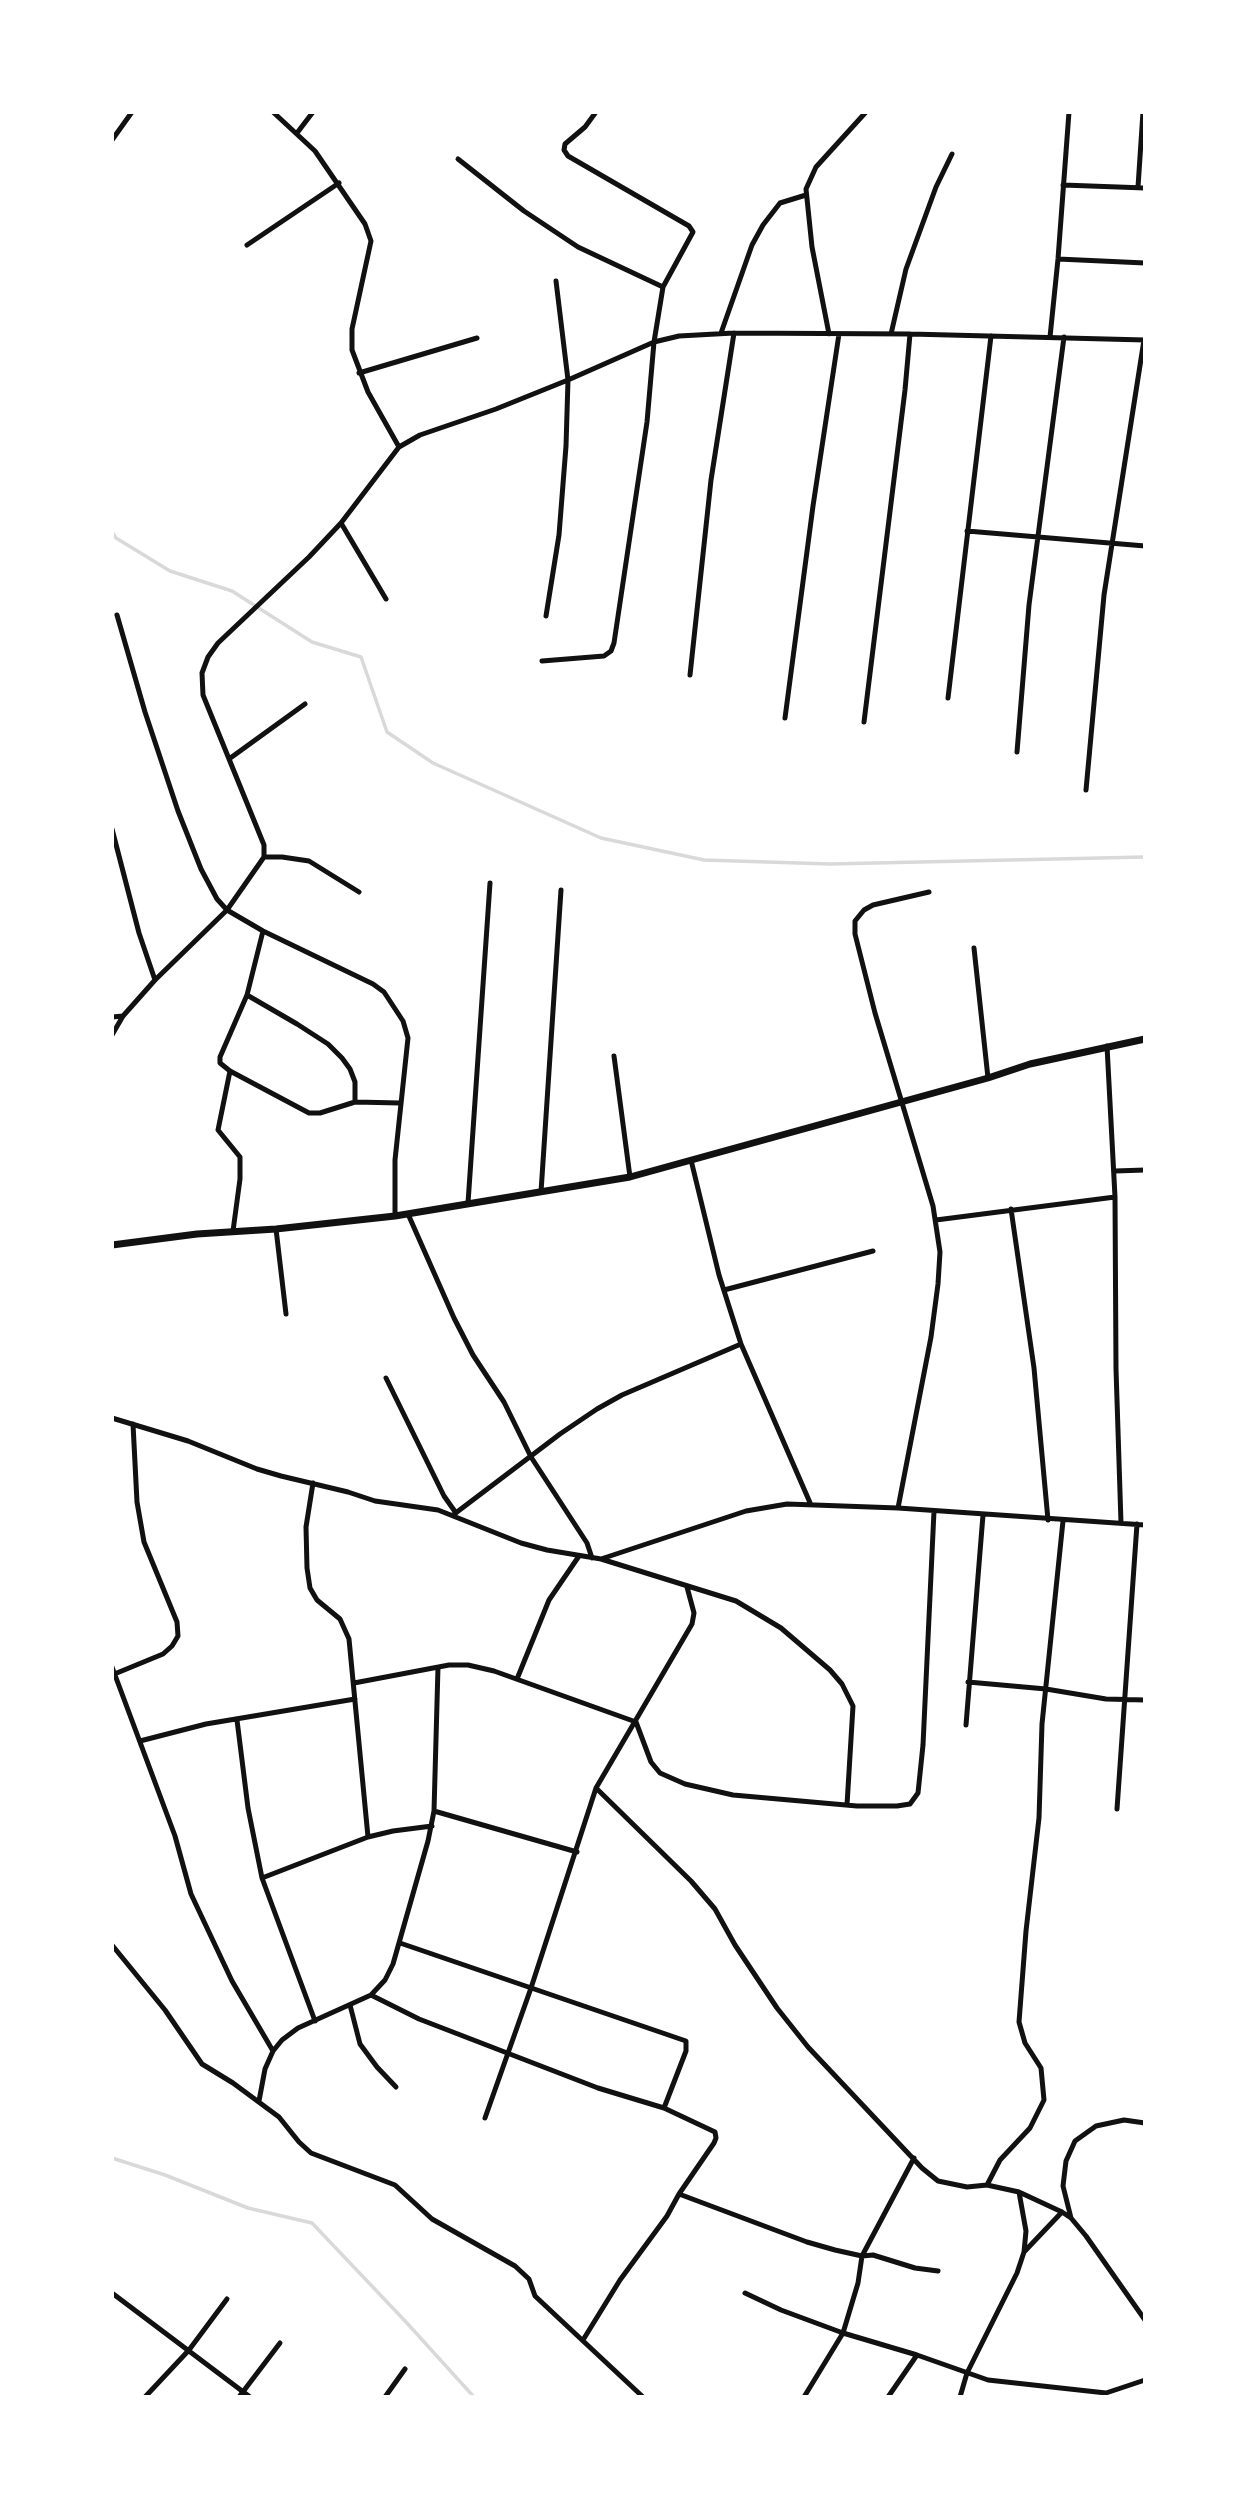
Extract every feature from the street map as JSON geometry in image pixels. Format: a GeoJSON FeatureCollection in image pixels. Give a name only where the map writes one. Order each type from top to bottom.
{"type":"FeatureCollection","features":[{"type":"Feature","properties":{"kind":"street"},"geometry":{"type":"LineString","coordinates":[[272,112],[315,151],[365,224],[371,241],[352,329],[352,351],[359,373],[399,447]]}},
{"type":"Feature","properties":{"kind":"street"},"geometry":{"type":"LineString","coordinates":[[297,133],[313,112]]}},
{"type":"Feature","properties":{"kind":"street"},"geometry":{"type":"LineString","coordinates":[[542,661],[604,656],[611,651],[614,643],[647,422],[654,342],[663,287],[693,232],[691,228],[568,156],[564,150],[565,144],[585,127],[596,112]]}},
{"type":"Feature","properties":{"kind":"street"},"geometry":{"type":"LineString","coordinates":[[829,334],[818,282],[806,195],[808,183],[816,167],[866,112]]}},
{"type":"Feature","properties":{"kind":"street"},"geometry":{"type":"LineString","coordinates":[[1050,337],[1069,112]]}},
{"type":"Feature","properties":{"kind":"street"},"geometry":{"type":"LineString","coordinates":[[1063,185],[1142,187],[1143,112]]}},
{"type":"Feature","properties":{"kind":"street"},"geometry":{"type":"LineString","coordinates":[[112,140],[129,113]]}},
{"type":"Feature","properties":{"kind":"street"},"geometry":{"type":"LineString","coordinates":[[891,334],[906,269],[936,187],[952,154]]}},
{"type":"Feature","properties":{"kind":"street"},"geometry":{"type":"LineString","coordinates":[[458,159],[523,211],[578,247],[663,287]]}},
{"type":"Feature","properties":{"kind":"street"},"geometry":{"type":"LineString","coordinates":[[247,245],[339,183]]}},
{"type":"Feature","properties":{"kind":"street"},"geometry":{"type":"LineString","coordinates":[[721,333],[752,245],[763,225],[780,203],[806,195]]}},
{"type":"Feature","properties":{"kind":"street"},"geometry":{"type":"LineString","coordinates":[[1058,259],[1145,263]]}},
{"type":"Feature","properties":{"kind":"street"},"geometry":{"type":"LineString","coordinates":[[546,616],[561,514],[568,380],[556,281]]}},
{"type":"Feature","properties":{"kind":"street"},"geometry":{"type":"LineString","coordinates":[[112,1035],[124,1016],[155,980],[227,910],[264,857],[264,845],[203,695],[204,664],[218,643],[341,523],[399,447],[420,435],[496,409],[654,342],[679,336],[721,333],[910,334],[1145,340],[1104,595],[1086,790]]}},
{"type":"Feature","properties":{"kind":"street"},"geometry":{"type":"LineString","coordinates":[[690,675],[711,480],[734,333]]}},
{"type":"Feature","properties":{"kind":"street"},"geometry":{"type":"LineString","coordinates":[[785,718],[839,334]]}},
{"type":"Feature","properties":{"kind":"street"},"geometry":{"type":"LineString","coordinates":[[864,722],[910,334]]}},
{"type":"Feature","properties":{"kind":"street"},"geometry":{"type":"LineString","coordinates":[[948,698],[992,336]]}},
{"type":"Feature","properties":{"kind":"street"},"geometry":{"type":"LineString","coordinates":[[1017,752],[1029,606],[1065,337]]}},
{"type":"Feature","properties":{"kind":"street"},"geometry":{"type":"LineString","coordinates":[[359,373],[477,338]]}},
{"type":"Feature","properties":{"kind":"street"},"geometry":{"type":"LineString","coordinates":[[341,523],[386,598]]}},
{"type":"Feature","properties":{"kind":"street"},"geometry":{"type":"LineString","coordinates":[[967,531],[1145,546]]}},
{"type":"Feature","properties":{"kind":"street"},"geometry":{"type":"LineString","coordinates":[[117,615],[178,811],[201,869],[217,899],[227,910],[263,931],[361,978],[384,992],[395,1006],[408,1038],[394,1160],[395,1216]]}},
{"type":"Feature","properties":{"kind":"street"},"geometry":{"type":"LineString","coordinates":[[229,759],[305,704]]}},
{"type":"Feature","properties":{"kind":"street"},"geometry":{"type":"LineString","coordinates":[[112,830],[139,933],[155,980]]}},
{"type":"Feature","properties":{"kind":"street"},"geometry":{"type":"LineString","coordinates":[[264,857],[309,861],[359,892]]}},
{"type":"Feature","properties":{"kind":"street"},"geometry":{"type":"LineString","coordinates":[[468,1203],[490,883]]}},
{"type":"Feature","properties":{"kind":"street"},"geometry":{"type":"LineString","coordinates":[[541,1192],[561,890]]}},
{"type":"Feature","properties":{"kind":"street"},"geometry":{"type":"LineString","coordinates":[[898,1508],[939,1284],[940,1252],[936,1220],[863,966],[855,921],[864,910],[873,905],[929,892]]}},
{"type":"Feature","properties":{"kind":"street"},"geometry":{"type":"LineString","coordinates":[[263,931],[247,995],[220,1057],[220,1063],[309,1113],[320,1113],[355,1102],[400,1104]]}},
{"type":"Feature","properties":{"kind":"street"},"geometry":{"type":"LineString","coordinates":[[974,947],[988,1078]]}},
{"type":"Feature","properties":{"kind":"street"},"geometry":{"type":"LineString","coordinates":[[247,995],[297,1024],[327,1044],[342,1058],[355,1082],[355,1102]]}},
{"type":"Feature","properties":{"kind":"street"},"geometry":{"type":"LineString","coordinates":[[112,1017],[124,1016]]}},
{"type":"Feature","properties":{"kind":"street"},"geometry":{"type":"LineString","coordinates":[[112,1245],[395,1216],[630,1177],[1030,1064],[1145,1039]]}},
{"type":"Feature","properties":{"kind":"street"},"geometry":{"type":"LineString","coordinates":[[1107,1046],[1115,1171],[1116,1368],[1121,1523]]}},
{"type":"Feature","properties":{"kind":"street"},"geometry":{"type":"LineString","coordinates":[[614,1056],[630,1177]]}},
{"type":"Feature","properties":{"kind":"street"},"geometry":{"type":"LineString","coordinates":[[230,1071],[218,1130],[240,1157],[233,1231]]}},
{"type":"Feature","properties":{"kind":"street"},"geometry":{"type":"LineString","coordinates":[[691,1160],[724,1290],[741,1344],[811,1505]]}},
{"type":"Feature","properties":{"kind":"street"},"geometry":{"type":"LineString","coordinates":[[1115,1171],[1145,1170]]}},
{"type":"Feature","properties":{"kind":"street"},"geometry":{"type":"LineString","coordinates":[[936,1220],[1115,1196]]}},
{"type":"Feature","properties":{"kind":"street"},"geometry":{"type":"LineString","coordinates":[[1011,1209],[1027,1309],[1048,1520]]}},
{"type":"Feature","properties":{"kind":"street"},"geometry":{"type":"LineString","coordinates":[[408,1214],[473,1355],[504,1402],[531,1457],[587,1543],[592,1558]]}},
{"type":"Feature","properties":{"kind":"street"},"geometry":{"type":"LineString","coordinates":[[276,1229],[286,1314]]}},
{"type":"Feature","properties":{"kind":"street"},"geometry":{"type":"LineString","coordinates":[[724,1290],[873,1251]]}},
{"type":"Feature","properties":{"kind":"street"},"geometry":{"type":"LineString","coordinates":[[454,1514],[560,1434],[622,1395],[741,1344]]}},
{"type":"Feature","properties":{"kind":"street"},"geometry":{"type":"LineString","coordinates":[[386,1378],[454,1514]]}},
{"type":"Feature","properties":{"kind":"street"},"geometry":{"type":"LineString","coordinates":[[112,1418],[188,1441],[257,1469],[375,1501],[454,1514],[521,1543],[601,1559],[736,1601],[758,1612],[801,1642],[842,1684],[853,1706],[847,1805]]}},
{"type":"Feature","properties":{"kind":"street"},"geometry":{"type":"LineString","coordinates":[[113,1674],[163,1654],[178,1636],[177,1622],[144,1542],[137,1502],[133,1424]]}},
{"type":"Feature","properties":{"kind":"street"},"geometry":{"type":"LineString","coordinates":[[313,1483],[305,1546],[310,1588],[317,1600],[340,1619],[349,1639],[369,1837]]}},
{"type":"Feature","properties":{"kind":"street"},"geometry":{"type":"LineString","coordinates":[[601,1559],[746,1511],[786,1504],[898,1508],[1145,1525]]}},
{"type":"Feature","properties":{"kind":"street"},"geometry":{"type":"LineString","coordinates":[[636,1722],[650,1762],[660,1773],[671,1779],[733,1795],[847,1805],[910,1804],[918,1793],[924,1721],[934,1511]]}},
{"type":"Feature","properties":{"kind":"street"},"geometry":{"type":"LineString","coordinates":[[966,1725],[983,1515]]}},
{"type":"Feature","properties":{"kind":"street"},"geometry":{"type":"LineString","coordinates":[[987,2185],[1000,2160],[1030,2129],[1044,2100],[1041,2068],[1025,2043],[1019,2022],[1039,1818],[1042,1724],[1063,1521]]}},
{"type":"Feature","properties":{"kind":"street"},"geometry":{"type":"LineString","coordinates":[[1117,1809],[1137,1524]]}},
{"type":"Feature","properties":{"kind":"street"},"geometry":{"type":"LineString","coordinates":[[517,1679],[549,1600],[579,1556]]}},
{"type":"Feature","properties":{"kind":"street"},"geometry":{"type":"LineString","coordinates":[[485,2118],[577,1852],[596,1788],[692,1624],[694,1613],[687,1587]]}},
{"type":"Feature","properties":{"kind":"street"},"geometry":{"type":"LineString","coordinates":[[354,1683],[438,1667],[468,1665],[494,1671],[636,1722]]}},
{"type":"Feature","properties":{"kind":"street"},"geometry":{"type":"LineString","coordinates":[[112,1667],[175,1836],[191,1894],[232,1981],[273,2052]]}},
{"type":"Feature","properties":{"kind":"street"},"geometry":{"type":"LineString","coordinates":[[259,2101],[265,2069],[282,2039],[371,1995],[385,1980],[393,1964],[432,1826],[438,1667]]}},
{"type":"Feature","properties":{"kind":"street"},"geometry":{"type":"LineString","coordinates":[[968,1682],[1145,1700]]}},
{"type":"Feature","properties":{"kind":"street"},"geometry":{"type":"LineString","coordinates":[[140,1741],[206,1724],[355,1699]]}},
{"type":"Feature","properties":{"kind":"street"},"geometry":{"type":"LineString","coordinates":[[237,1720],[248,1808],[262,1878],[315,2021]]}},
{"type":"Feature","properties":{"kind":"street"},"geometry":{"type":"LineString","coordinates":[[596,1788],[691,1881],[715,1909],[735,1945],[777,2008],[808,2047],[922,2168],[938,2181],[967,2187],[987,2185],[1019,2192],[1071,2218],[1100,2254],[1145,2320]]}},
{"type":"Feature","properties":{"kind":"street"},"geometry":{"type":"LineString","coordinates":[[434,1811],[577,1852]]}},
{"type":"Feature","properties":{"kind":"street"},"geometry":{"type":"LineString","coordinates":[[262,1878],[369,1837],[432,1826]]}},
{"type":"Feature","properties":{"kind":"street"},"geometry":{"type":"LineString","coordinates":[[400,1943],[686,2041],[686,2051],[664,2108]]}},
{"type":"Feature","properties":{"kind":"street"},"geometry":{"type":"LineString","coordinates":[[112,1945],[165,2010],[202,2064],[279,2117],[299,2143],[311,2152],[396,2186],[432,2219],[515,2266],[529,2279],[535,2296],[643,2397]]}},
{"type":"Feature","properties":{"kind":"street"},"geometry":{"type":"LineString","coordinates":[[371,1995],[411,2016],[598,2088],[664,2108],[715,2132],[716,2138],[667,2216],[620,2280],[583,2340]]}},
{"type":"Feature","properties":{"kind":"street"},"geometry":{"type":"LineString","coordinates":[[350,2005],[360,2044],[396,2087]]}},
{"type":"Feature","properties":{"kind":"street"},"geometry":{"type":"LineString","coordinates":[[1071,2218],[1063,2186],[1066,2161],[1075,2141],[1096,2126],[1124,2120],[1145,2123]]}},
{"type":"Feature","properties":{"kind":"street"},"geometry":{"type":"LineString","coordinates":[[804,2397],[843,2333],[858,2283],[862,2256],[914,2158]]}},
{"type":"Feature","properties":{"kind":"street"},"geometry":{"type":"LineString","coordinates":[[960,2397],[967,2373],[1013,2283],[1024,2252],[1027,2231],[1019,2192]]}},
{"type":"Feature","properties":{"kind":"street"},"geometry":{"type":"LineString","coordinates":[[679,2194],[807,2242],[938,2272]]}},
{"type":"Feature","properties":{"kind":"street"},"geometry":{"type":"LineString","coordinates":[[1024,2252],[1062,2212]]}},
{"type":"Feature","properties":{"kind":"street"},"geometry":{"type":"LineString","coordinates":[[112,2293],[189,2350],[241,2395],[250,2397]]}},
{"type":"Feature","properties":{"kind":"street"},"geometry":{"type":"LineString","coordinates":[[745,2293],[781,2310],[843,2333],[988,2380],[1106,2393],[1145,2380]]}},
{"type":"Feature","properties":{"kind":"street"},"geometry":{"type":"LineString","coordinates":[[145,2397],[189,2350],[227,2299]]}},
{"type":"Feature","properties":{"kind":"street"},"geometry":{"type":"LineString","coordinates":[[241,2395],[280,2343]]}},
{"type":"Feature","properties":{"kind":"street"},"geometry":{"type":"LineString","coordinates":[[888,2397],[916,2355]]}},
{"type":"Feature","properties":{"kind":"street"},"geometry":{"type":"LineString","coordinates":[[385,2397],[405,2369]]}},
{"type":"Feature","properties":{"kind":"waterway"},"geometry":{"type":"LineString","coordinates":[[112,532],[116,538],[170,571],[232,591],[312,642],[361,657],[387,732],[433,763],[601,838],[704,860],[830,864],[1145,857]]}},
{"type":"Feature","properties":{"kind":"waterway"},"geometry":{"type":"LineString","coordinates":[[112,2158],[165,2175],[248,2208],[312,2223],[474,2397]]}}]}
